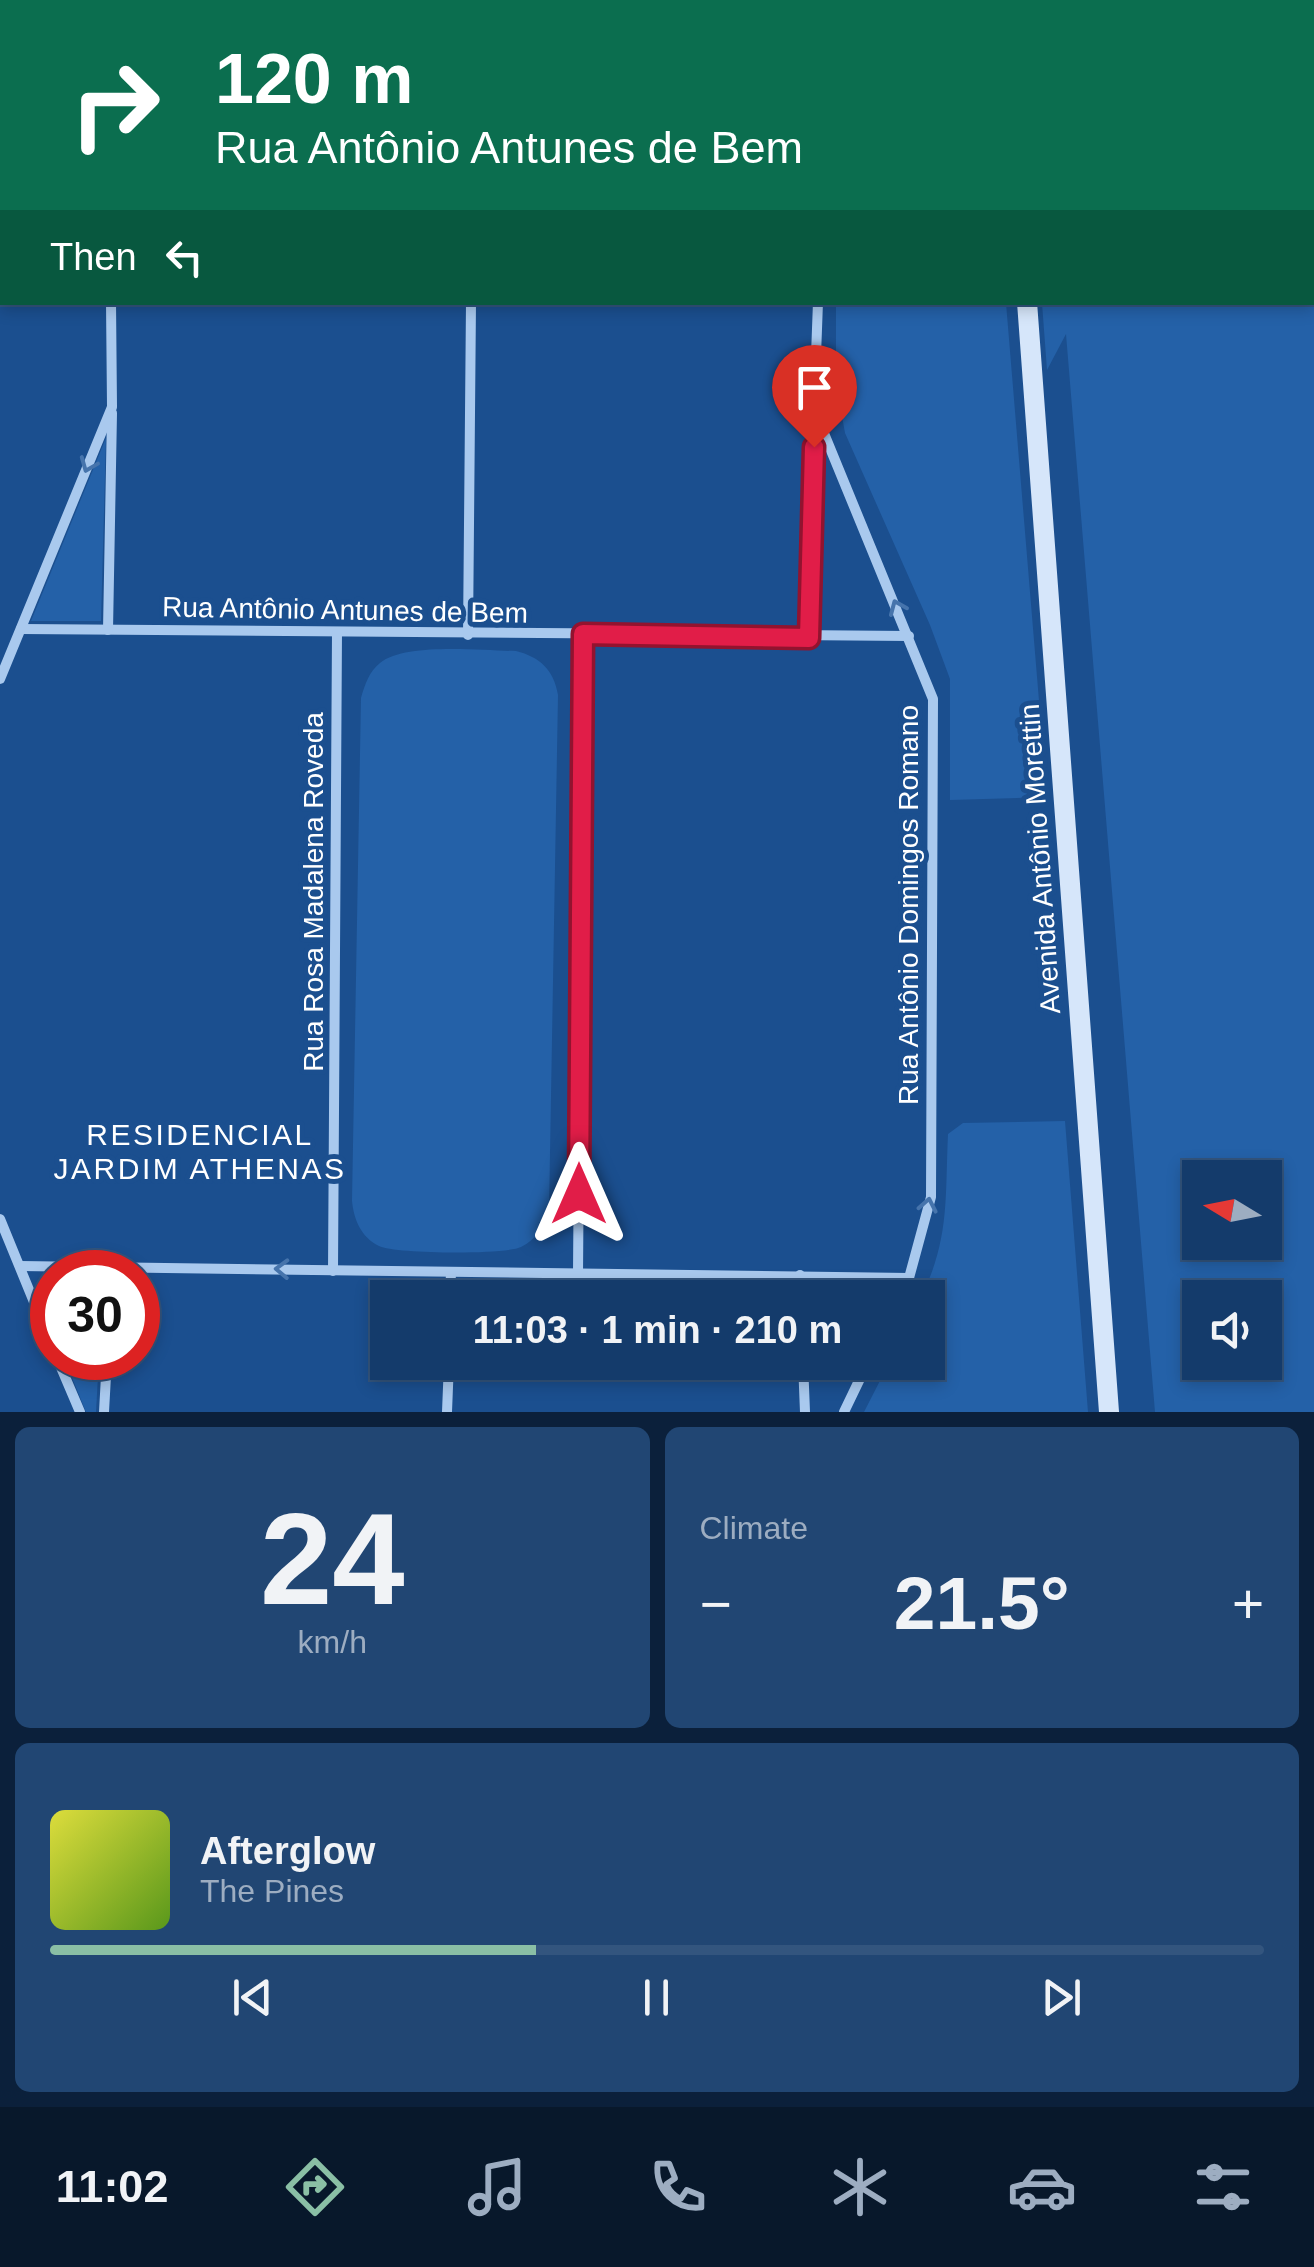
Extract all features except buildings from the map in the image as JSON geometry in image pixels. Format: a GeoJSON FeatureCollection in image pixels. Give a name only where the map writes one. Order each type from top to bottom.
{"type":"FeatureCollection","features":[{"type":"Feature","properties":{"kind":"main road","name":"Avenida Antônio Morettin"},"geometry":{"type":"LineString","coordinates":[[1026,305],[1108,1412]]}},
{"type":"Feature","properties":{"kind":"street"},"geometry":{"type":"LineString","coordinates":[[108,630],[112,305]]}},
{"type":"Feature","properties":{"kind":"street"},"geometry":{"type":"LineString","coordinates":[[468,635],[470,305]]}},
{"type":"Feature","properties":{"kind":"street","name":"Rua Antônio Domingos Romano"},"geometry":{"type":"LineString","coordinates":[[809,638],[818,305]]}},
{"type":"Feature","properties":{"kind":"street"},"geometry":{"type":"LineString","coordinates":[[0,678],[112,406]]}},
{"type":"Feature","properties":{"kind":"street","name":"Rua Antônio Domingos Romano"},"geometry":{"type":"LineString","coordinates":[[814,409],[933,699],[931,1196],[909,1278]]}},
{"type":"Feature","properties":{"kind":"street","name":"Rua Antônio Antunes de Bem"},"geometry":{"type":"LineString","coordinates":[[20,629],[909,636]]}},
{"type":"Feature","properties":{"kind":"street","name":"Rua Rosa Madalena Roveda"},"geometry":{"type":"LineString","coordinates":[[333,1271],[338,632]]}},
{"type":"Feature","properties":{"kind":"street"},"geometry":{"type":"LineString","coordinates":[[578,1274],[583,634]]}},
{"type":"Feature","properties":{"kind":"street"},"geometry":{"type":"LineString","coordinates":[[0,1219],[30,1291]]}},
{"type":"Feature","properties":{"kind":"street"},"geometry":{"type":"LineString","coordinates":[[20,1266],[30,1266]]}},
{"type":"Feature","properties":{"kind":"street"},"geometry":{"type":"LineString","coordinates":[[160,1270],[909,1278]]}},
{"type":"Feature","properties":{"kind":"street"},"geometry":{"type":"LineString","coordinates":[[450,1272],[450,1280]]}},
{"type":"Feature","properties":{"kind":"street"},"geometry":{"type":"LineString","coordinates":[[800,1275],[800,1280]]}},
{"type":"Feature","properties":{"kind":"street"},"geometry":{"type":"LineString","coordinates":[[66,1380],[80,1412]]}},
{"type":"Feature","properties":{"kind":"street"},"geometry":{"type":"LineString","coordinates":[[104,1412],[105,1380]]}},
{"type":"Feature","properties":{"kind":"street"},"geometry":{"type":"LineString","coordinates":[[448,1380],[448,1412]]}},
{"type":"Feature","properties":{"kind":"street"},"geometry":{"type":"LineString","coordinates":[[804,1380],[805,1412]]}},
{"type":"Feature","properties":{"kind":"street"},"geometry":{"type":"LineString","coordinates":[[844,1412],[859,1380]]}},
{"type":"Feature","properties":{"kind":"shaded area"},"geometry":{"type":"Polygon","coordinates":[[[836,305],[1006,305],[1047,797],[950,800],[950,679],[845,433],[836,383],[836,305]]]}},
{"type":"Feature","properties":{"kind":"shaded area"},"geometry":{"type":"Polygon","coordinates":[[[1042,305],[1314,305],[1314,1412],[1155,1412],[1066,334],[1047,370],[1042,305]]]}},
{"type":"Feature","properties":{"kind":"shaded area"},"geometry":{"type":"Polygon","coordinates":[[[106,438],[101,621],[31,621],[106,438]]]}},
{"type":"Feature","properties":{"kind":"shaded area"},"geometry":{"type":"Polygon","coordinates":[[[426,650],[516,651],[544,666],[558,695],[549,1211],[535,1236],[511,1250],[450,1253],[389,1249],[363,1233],[352,1201],[361,698],[373,670],[392,656],[426,650]]]}},
{"type":"Feature","properties":{"kind":"shaded area"},"geometry":{"type":"Polygon","coordinates":[[[1065,1121],[1088,1412],[864,1412],[880,1380],[945,1380],[945,1280],[928,1280],[941,1237],[948,1134],[963,1123],[1065,1121]]]}},
{"type":"Feature","properties":{"kind":"shaded area"},"geometry":{"type":"Polygon","coordinates":[[[73,1380],[98,1380],[96,1412],[86,1412],[73,1380]]]}},
{"type":"Feature","properties":{"kind":"district","name":"RESIDENCIAL JARDIM ATHENAS"},"geometry":{"type":"Point","coordinates":[200,1151]}},
{"type":"Feature","properties":{"kind":"route"},"geometry":{"type":"LineString","coordinates":[[579,1194],[583,634],[809,638],[814,447]]}}]}
